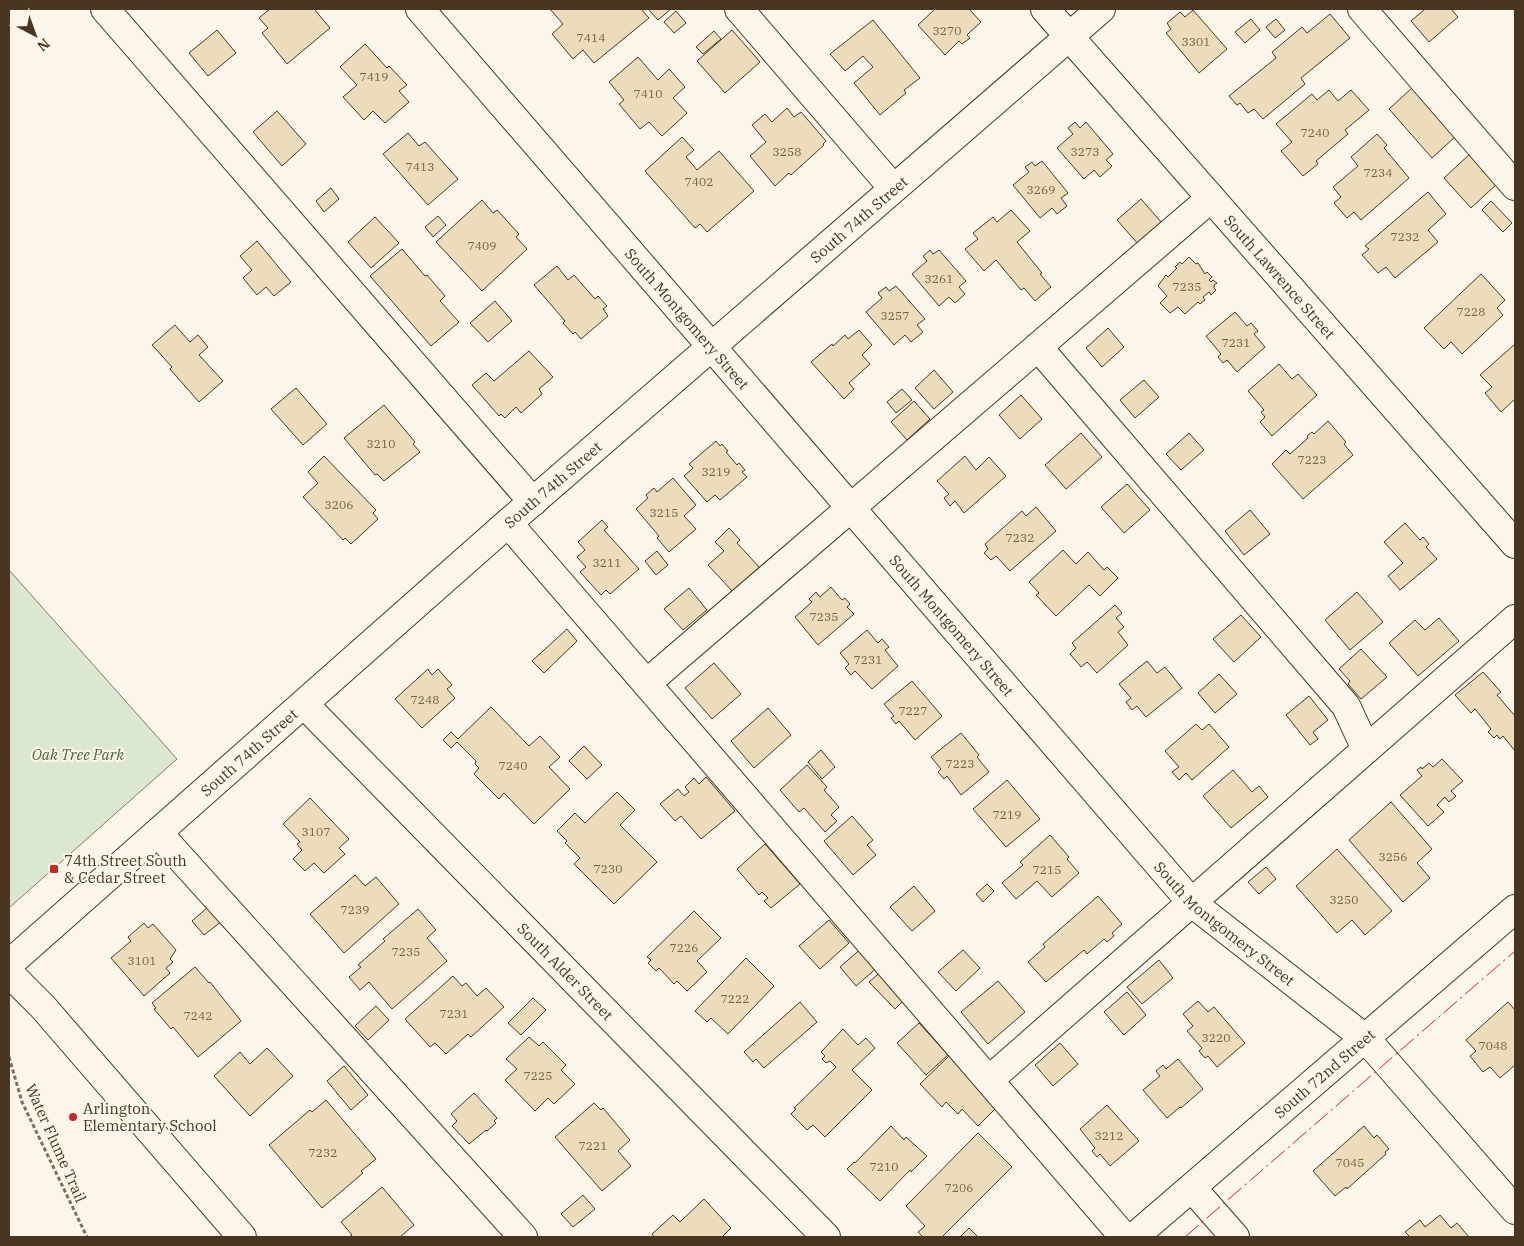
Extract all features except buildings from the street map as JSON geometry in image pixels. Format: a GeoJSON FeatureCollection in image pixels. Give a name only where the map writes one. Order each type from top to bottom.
{"type":"FeatureCollection","features":[{"type":"Feature","properties":{"kind":"street"},"geometry":{"type":"LineString","coordinates":[[106,9],[532,502]]}},
{"type":"Feature","properties":{"kind":"street","name":"South Montgomery Street"},"geometry":{"type":"LineString","coordinates":[[420,9],[1192,902],[1366,1039],[1515,1210]]}},
{"type":"Feature","properties":{"kind":"street"},"geometry":{"type":"LineString","coordinates":[[739,9],[894,188]]}},
{"type":"Feature","properties":{"kind":"street","name":"South Lawrence Street"},"geometry":{"type":"LineString","coordinates":[[1045,9],[1515,544]]}},
{"type":"Feature","properties":{"kind":"street","name":"South 74th Street"},"geometry":{"type":"LineString","coordinates":[[9,964],[532,502],[1101,9]]}},
{"type":"Feature","properties":{"kind":"street"},"geometry":{"type":"LineString","coordinates":[[1362,9],[1515,186]]}},
{"type":"Feature","properties":{"kind":"street"},"geometry":{"type":"LineString","coordinates":[[647,684],[1211,198]]}},
{"type":"Feature","properties":{"kind":"street"},"geometry":{"type":"LineString","coordinates":[[1038,347],[1346,706],[1366,749]]}},
{"type":"Feature","properties":{"kind":"street"},"geometry":{"type":"LineString","coordinates":[[508,523],[1124,1237]]}},
{"type":"Feature","properties":{"kind":"street"},"geometry":{"type":"LineString","coordinates":[[989,1080],[1515,619]]}},
{"type":"Feature","properties":{"kind":"street","name":"South Alder Street"},"geometry":{"type":"LineString","coordinates":[[304,704],[826,1237]]}},
{"type":"Feature","properties":{"kind":"street"},"geometry":{"type":"LineString","coordinates":[[158,833],[523,1237]]}},
{"type":"Feature","properties":{"kind":"street","name":"South 72nd Street"},"geometry":{"type":"LineString","coordinates":[[1134,1237],[1515,909]]}},
{"type":"Feature","properties":{"kind":"street"},"geometry":{"type":"LineString","coordinates":[[9,973],[43,1007],[242,1237]]}},
{"type":"Feature","properties":{"kind":"street"},"geometry":{"type":"LineString","coordinates":[[1192,1188],[1235,1237]]}},
{"type":"Feature","properties":{"kind":"path","name":"Water Flume Trail"},"geometry":{"type":"LineString","coordinates":[[9,1057],[22,1102],[87,1237]]}},
{"type":"Feature","properties":{"kind":"green space","name":"Oak Tree Park"},"geometry":{"type":"Polygon","coordinates":[[[9,570],[177,759],[9,908],[9,570]]]}},
{"type":"Feature","properties":{"kind":"power"},"geometry":{"type":"LineString","coordinates":[[1185,1237],[1515,951]]}},
{"type":"Feature","properties":{"kind":"place","name":"74th Street South & Cedar Street"},"geometry":{"type":"Point","coordinates":[54,869]}},
{"type":"Feature","properties":{"kind":"place","name":"Arlington Elementary School"},"geometry":{"type":"Point","coordinates":[73,1117]}}]}
